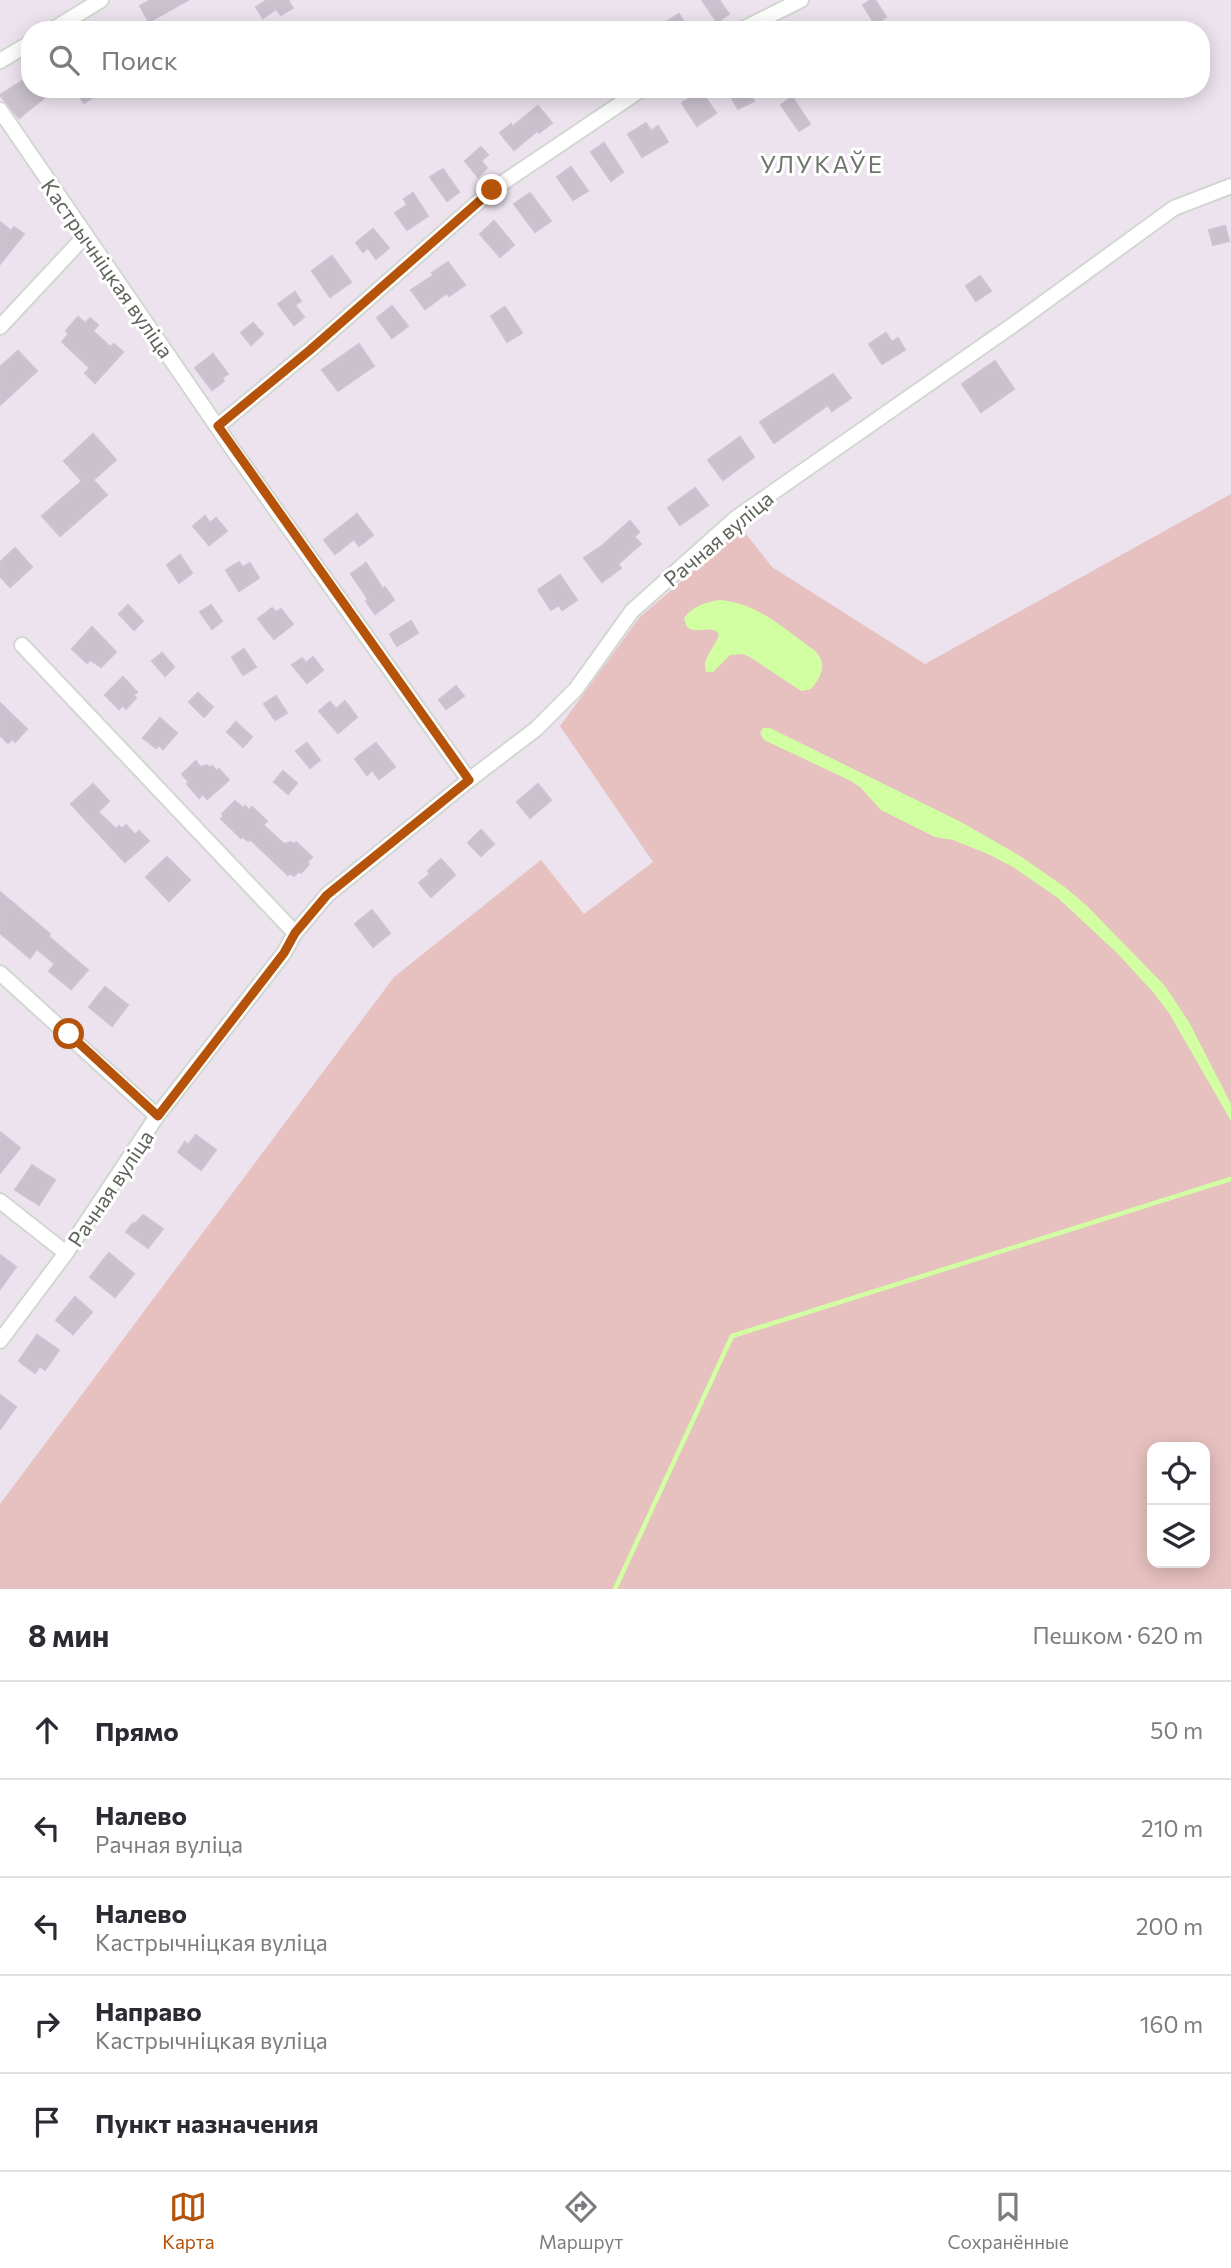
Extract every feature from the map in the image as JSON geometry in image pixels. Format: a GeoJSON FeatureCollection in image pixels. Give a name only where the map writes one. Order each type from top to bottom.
{"type":"FeatureCollection","features":[{"type":"Feature","properties":{"kind":"street"},"geometry":{"type":"LineString","coordinates":[[67,21],[101,0]]}},
{"type":"Feature","properties":{"kind":"street"},"geometry":{"type":"LineString","coordinates":[[759,21],[801,0]]}},
{"type":"Feature","properties":{"kind":"street"},"geometry":{"type":"LineString","coordinates":[[0,61],[21,48]]}},
{"type":"Feature","properties":{"kind":"street"},"geometry":{"type":"LineString","coordinates":[[218,426],[310,350],[492,190],[629,98]]}},
{"type":"Feature","properties":{"kind":"street","name":"Кастрычніцкая вуліца"},"geometry":{"type":"LineString","coordinates":[[0,110],[218,426],[469,780]]}},
{"type":"Feature","properties":{"kind":"street","name":"Рачная вуліца"},"geometry":{"type":"LineString","coordinates":[[0,1341],[66,1253],[158,1116],[284,953],[295,933],[327,895],[536,729],[576,689],[632,611],[736,518],[1013,325],[1174,208],[1231,186]]}},
{"type":"Feature","properties":{"kind":"street"},"geometry":{"type":"LineString","coordinates":[[0,327],[85,236]]}},
{"type":"Feature","properties":{"kind":"street"},"geometry":{"type":"LineString","coordinates":[[22,645],[295,933]]}},
{"type":"Feature","properties":{"kind":"street"},"geometry":{"type":"LineString","coordinates":[[0,973],[158,1116]]}},
{"type":"Feature","properties":{"kind":"street"},"geometry":{"type":"LineString","coordinates":[[0,1201],[66,1253]]}},
{"type":"Feature","properties":{"kind":"shaded area"},"geometry":{"type":"Polygon","coordinates":[[[1231,494],[1231,1589],[0,1589],[0,1504],[394,977],[541,860],[584,914],[653,862],[560,726],[640,617],[742,529],[772,567],[925,664],[1231,494]]]}},
{"type":"Feature","properties":{"kind":"shaded area"},"geometry":{"type":"Polygon","coordinates":[[[720,600],[747,606],[759,612],[815,651],[821,661],[822,670],[811,689],[798,689],[743,654],[730,655],[713,672],[706,672],[707,657],[719,634],[712,630],[691,629],[687,627],[684,618],[700,605],[720,600]]]}},
{"type":"Feature","properties":{"kind":"shaded area"},"geometry":{"type":"Polygon","coordinates":[[[763,728],[770,728],[961,822],[1020,856],[1066,888],[1165,986],[1189,1022],[1231,1104],[1231,1121],[1169,1013],[1153,992],[1117,953],[1058,898],[1013,867],[988,854],[953,840],[935,837],[881,810],[851,781],[764,740],[760,733],[763,728]]]}},
{"type":"Feature","properties":{"kind":"building"},"geometry":{"type":"Polygon","coordinates":[[[151,0],[188,0],[151,21],[140,6],[151,0]]]}},
{"type":"Feature","properties":{"kind":"building"},"geometry":{"type":"Polygon","coordinates":[[[267,0],[290,0],[288,1],[293,8],[281,15],[276,9],[263,18],[256,7],[267,0]]]}},
{"type":"Feature","properties":{"kind":"building"},"geometry":{"type":"Polygon","coordinates":[[[702,0],[719,0],[729,14],[716,21],[702,0]]]}},
{"type":"Feature","properties":{"kind":"building"},"geometry":{"type":"Polygon","coordinates":[[[875,0],[886,17],[873,21],[863,5],[875,0]]]}},
{"type":"Feature","properties":{"kind":"building"},"geometry":{"type":"Polygon","coordinates":[[[679,14],[683,21],[668,21],[679,14]]]}},
{"type":"Feature","properties":{"kind":"building"},"geometry":{"type":"Polygon","coordinates":[[[21,82],[21,98],[44,98],[19,118],[0,95],[21,82]]]}},
{"type":"Feature","properties":{"kind":"building"},"geometry":{"type":"Polygon","coordinates":[[[690,98],[706,98],[716,113],[697,126],[682,103],[690,98]]]}},
{"type":"Feature","properties":{"kind":"building"},"geometry":{"type":"Polygon","coordinates":[[[732,98],[752,98],[754,101],[738,109],[732,98]]]}},
{"type":"Feature","properties":{"kind":"building"},"geometry":{"type":"Polygon","coordinates":[[[793,98],[810,124],[799,131],[781,105],[793,98]]]}},
{"type":"Feature","properties":{"kind":"building"},"geometry":{"type":"Polygon","coordinates":[[[538,106],[552,123],[539,133],[537,131],[514,150],[500,133],[538,106]]]}},
{"type":"Feature","properties":{"kind":"building"},"geometry":{"type":"Polygon","coordinates":[[[646,123],[651,131],[658,126],[668,142],[642,157],[628,134],[646,123]]]}},
{"type":"Feature","properties":{"kind":"building"},"geometry":{"type":"Polygon","coordinates":[[[604,143],[623,172],[611,181],[591,152],[604,143]]]}},
{"type":"Feature","properties":{"kind":"building"},"geometry":{"type":"Polygon","coordinates":[[[481,147],[488,155],[481,161],[487,168],[478,177],[465,161],[481,147]]]}},
{"type":"Feature","properties":{"kind":"building"},"geometry":{"type":"Polygon","coordinates":[[[571,167],[588,191],[573,200],[557,177],[571,167]]]}},
{"type":"Feature","properties":{"kind":"building"},"geometry":{"type":"Polygon","coordinates":[[[443,169],[459,192],[447,201],[430,177],[443,169]]]}},
{"type":"Feature","properties":{"kind":"building"},"geometry":{"type":"Polygon","coordinates":[[[413,193],[428,216],[407,230],[395,213],[407,205],[404,199],[413,193]]]}},
{"type":"Feature","properties":{"kind":"building"},"geometry":{"type":"Polygon","coordinates":[[[530,193],[551,221],[535,232],[514,204],[530,193]]]}},
{"type":"Feature","properties":{"kind":"building"},"geometry":{"type":"Polygon","coordinates":[[[494,221],[514,245],[500,257],[480,234],[494,221]]]}},
{"type":"Feature","properties":{"kind":"building"},"geometry":{"type":"Polygon","coordinates":[[[0,222],[11,231],[14,227],[24,234],[0,264],[0,222]]]}},
{"type":"Feature","properties":{"kind":"building"},"geometry":{"type":"Polygon","coordinates":[[[1225,226],[1229,241],[1213,245],[1209,230],[1225,226]]]}},
{"type":"Feature","properties":{"kind":"building"},"geometry":{"type":"Polygon","coordinates":[[[373,229],[389,248],[376,259],[368,248],[363,252],[356,243],[373,229]]]}},
{"type":"Feature","properties":{"kind":"building"},"geometry":{"type":"Polygon","coordinates":[[[332,256],[351,282],[330,297],[312,271],[332,256]]]}},
{"type":"Feature","properties":{"kind":"building"},"geometry":{"type":"Polygon","coordinates":[[[448,262],[465,285],[449,296],[447,293],[425,309],[411,290],[448,262]]]}},
{"type":"Feature","properties":{"kind":"building"},"geometry":{"type":"Polygon","coordinates":[[[980,276],[991,291],[976,301],[966,286],[980,276]]]}},
{"type":"Feature","properties":{"kind":"building"},"geometry":{"type":"Polygon","coordinates":[[[295,292],[301,301],[295,305],[304,317],[294,325],[278,304],[295,292]]]}},
{"type":"Feature","properties":{"kind":"building"},"geometry":{"type":"Polygon","coordinates":[[[392,306],[408,326],[392,338],[377,318],[392,306]]]}},
{"type":"Feature","properties":{"kind":"building"},"geometry":{"type":"Polygon","coordinates":[[[505,307],[522,333],[507,342],[491,316],[505,307]]]}},
{"type":"Feature","properties":{"kind":"building"},"geometry":{"type":"Polygon","coordinates":[[[78,317],[85,323],[90,318],[98,325],[93,331],[110,347],[114,344],[123,352],[95,383],[85,373],[90,368],[62,342],[69,334],[66,331],[78,317]]]}},
{"type":"Feature","properties":{"kind":"building"},"geometry":{"type":"Polygon","coordinates":[[[253,323],[263,334],[251,345],[241,333],[253,323]]]}},
{"type":"Feature","properties":{"kind":"building"},"geometry":{"type":"Polygon","coordinates":[[[886,333],[892,342],[898,338],[905,350],[882,364],[869,344],[886,333]]]}},
{"type":"Feature","properties":{"kind":"building"},"geometry":{"type":"Polygon","coordinates":[[[359,344],[374,366],[338,391],[322,370],[359,344]]]}},
{"type":"Feature","properties":{"kind":"building"},"geometry":{"type":"Polygon","coordinates":[[[18,351],[37,371],[0,405],[0,367],[18,351]]]}},
{"type":"Feature","properties":{"kind":"building"},"geometry":{"type":"Polygon","coordinates":[[[213,354],[228,374],[222,378],[224,381],[212,390],[195,368],[213,354]]]}},
{"type":"Feature","properties":{"kind":"building"},"geometry":{"type":"Polygon","coordinates":[[[995,361],[1014,389],[981,412],[962,384],[995,361]]]}},
{"type":"Feature","properties":{"kind":"building"},"geometry":{"type":"Polygon","coordinates":[[[833,374],[851,398],[832,411],[828,405],[774,443],[760,422],[833,374]]]}},
{"type":"Feature","properties":{"kind":"building"},"geometry":{"type":"Polygon","coordinates":[[[93,434],[116,460],[93,480],[107,495],[60,536],[42,516],[82,481],[64,461],[93,434]]]}},
{"type":"Feature","properties":{"kind":"building"},"geometry":{"type":"Polygon","coordinates":[[[740,437],[754,457],[723,480],[708,460],[740,437]]]}},
{"type":"Feature","properties":{"kind":"building"},"geometry":{"type":"Polygon","coordinates":[[[695,488],[708,505],[680,525],[668,508],[695,488]]]}},
{"type":"Feature","properties":{"kind":"building"},"geometry":{"type":"Polygon","coordinates":[[[357,514],[373,535],[359,546],[354,539],[335,554],[324,540],[357,514]]]}},
{"type":"Feature","properties":{"kind":"building"},"geometry":{"type":"Polygon","coordinates":[[[205,516],[210,523],[216,518],[227,531],[209,545],[193,526],[205,516]]]}},
{"type":"Feature","properties":{"kind":"building"},"geometry":{"type":"Polygon","coordinates":[[[630,521],[639,532],[634,537],[641,544],[618,564],[621,568],[602,582],[584,558],[630,521]]]}},
{"type":"Feature","properties":{"kind":"building"},"geometry":{"type":"Polygon","coordinates":[[[15,548],[32,567],[10,587],[0,576],[0,562],[15,548]]]}},
{"type":"Feature","properties":{"kind":"building"},"geometry":{"type":"Polygon","coordinates":[[[180,555],[192,573],[179,583],[167,565],[180,555]]]}},
{"type":"Feature","properties":{"kind":"building"},"geometry":{"type":"Polygon","coordinates":[[[239,562],[243,567],[250,563],[259,578],[239,591],[226,570],[239,562]]]}},
{"type":"Feature","properties":{"kind":"building"},"geometry":{"type":"Polygon","coordinates":[[[366,563],[383,589],[385,587],[394,600],[375,614],[351,574],[366,563]]]}},
{"type":"Feature","properties":{"kind":"building"},"geometry":{"type":"Polygon","coordinates":[[[560,575],[577,600],[562,610],[559,605],[551,610],[538,590],[560,575]]]}},
{"type":"Feature","properties":{"kind":"building"},"geometry":{"type":"Polygon","coordinates":[[[128,605],[143,621],[134,630],[119,614],[128,605]]]}},
{"type":"Feature","properties":{"kind":"building"},"geometry":{"type":"Polygon","coordinates":[[[211,605],[222,621],[212,629],[200,612],[211,605]]]}},
{"type":"Feature","properties":{"kind":"building"},"geometry":{"type":"Polygon","coordinates":[[[272,608],[276,612],[281,609],[293,624],[274,639],[258,619],[272,608]]]}},
{"type":"Feature","properties":{"kind":"building"},"geometry":{"type":"Polygon","coordinates":[[[411,621],[418,633],[397,646],[390,634],[411,621]]]}},
{"type":"Feature","properties":{"kind":"building"},"geometry":{"type":"Polygon","coordinates":[[[92,627],[116,652],[101,667],[90,660],[87,663],[72,649],[92,627]]]}},
{"type":"Feature","properties":{"kind":"building"},"geometry":{"type":"Polygon","coordinates":[[[244,649],[256,667],[243,675],[232,657],[244,649]]]}},
{"type":"Feature","properties":{"kind":"building"},"geometry":{"type":"Polygon","coordinates":[[[162,653],[174,667],[165,676],[152,661],[162,653]]]}},
{"type":"Feature","properties":{"kind":"building"},"geometry":{"type":"Polygon","coordinates":[[[313,657],[323,670],[307,683],[292,665],[302,658],[306,663],[313,657]]]}},
{"type":"Feature","properties":{"kind":"building"},"geometry":{"type":"Polygon","coordinates":[[[123,677],[137,692],[133,695],[136,698],[126,709],[123,705],[119,709],[105,695],[123,677]]]}},
{"type":"Feature","properties":{"kind":"building"},"geometry":{"type":"Polygon","coordinates":[[[456,686],[464,696],[446,709],[439,700],[456,686]]]}},
{"type":"Feature","properties":{"kind":"building"},"geometry":{"type":"Polygon","coordinates":[[[198,693],[213,707],[204,717],[189,702],[198,693]]]}},
{"type":"Feature","properties":{"kind":"building"},"geometry":{"type":"Polygon","coordinates":[[[276,696],[287,713],[275,720],[264,704],[276,696]]]}},
{"type":"Feature","properties":{"kind":"building"},"geometry":{"type":"Polygon","coordinates":[[[345,701],[357,717],[338,733],[319,711],[330,702],[336,709],[345,701]]]}},
{"type":"Feature","properties":{"kind":"building"},"geometry":{"type":"Polygon","coordinates":[[[0,703],[27,729],[15,742],[12,739],[8,743],[0,735],[0,703]]]}},
{"type":"Feature","properties":{"kind":"building"},"geometry":{"type":"Polygon","coordinates":[[[160,718],[177,733],[163,749],[159,745],[156,748],[143,738],[160,718]]]}},
{"type":"Feature","properties":{"kind":"building"},"geometry":{"type":"Polygon","coordinates":[[[236,722],[252,737],[243,747],[227,732],[236,722]]]}},
{"type":"Feature","properties":{"kind":"building"},"geometry":{"type":"Polygon","coordinates":[[[307,743],[320,760],[310,768],[296,751],[307,743]]]}},
{"type":"Feature","properties":{"kind":"building"},"geometry":{"type":"Polygon","coordinates":[[[376,743],[395,767],[379,779],[372,770],[367,775],[355,759],[376,743]]]}},
{"type":"Feature","properties":{"kind":"building"},"geometry":{"type":"Polygon","coordinates":[[[196,761],[200,767],[207,765],[217,771],[219,769],[229,780],[207,799],[203,794],[199,798],[182,774],[196,761]]]}},
{"type":"Feature","properties":{"kind":"building"},"geometry":{"type":"Polygon","coordinates":[[[283,771],[297,783],[288,794],[274,782],[283,771]]]}},
{"type":"Feature","properties":{"kind":"building"},"geometry":{"type":"Polygon","coordinates":[[[93,784],[109,801],[98,812],[116,829],[119,826],[122,829],[126,825],[135,835],[139,831],[149,841],[125,862],[71,804],[93,784]]]}},
{"type":"Feature","properties":{"kind":"building"},"geometry":{"type":"Polygon","coordinates":[[[538,784],[551,800],[530,818],[517,802],[538,784]]]}},
{"type":"Feature","properties":{"kind":"building"},"geometry":{"type":"Polygon","coordinates":[[[235,801],[243,808],[245,806],[249,810],[252,807],[267,821],[263,825],[284,844],[291,842],[294,845],[296,842],[312,857],[301,873],[299,871],[294,876],[290,873],[288,875],[250,839],[248,841],[241,838],[221,819],[224,816],[222,814],[235,801]]]}},
{"type":"Feature","properties":{"kind":"building"},"geometry":{"type":"Polygon","coordinates":[[[481,830],[494,844],[481,856],[468,843],[481,830]]]}},
{"type":"Feature","properties":{"kind":"building"},"geometry":{"type":"Polygon","coordinates":[[[167,857],[190,880],[169,901],[146,877],[167,857]]]}},
{"type":"Feature","properties":{"kind":"building"},"geometry":{"type":"Polygon","coordinates":[[[441,859],[455,875],[431,897],[419,883],[441,859]]]}},
{"type":"Feature","properties":{"kind":"building"},"geometry":{"type":"Polygon","coordinates":[[[0,892],[88,970],[71,989],[49,971],[55,964],[37,949],[30,958],[0,933],[0,892]]]}},
{"type":"Feature","properties":{"kind":"building"},"geometry":{"type":"Polygon","coordinates":[[[372,910],[390,933],[373,947],[355,924],[372,910]]]}},
{"type":"Feature","properties":{"kind":"building"},"geometry":{"type":"Polygon","coordinates":[[[105,987],[128,1005],[112,1026],[89,1007],[105,987]]]}},
{"type":"Feature","properties":{"kind":"building"},"geometry":{"type":"Polygon","coordinates":[[[0,1132],[20,1148],[0,1173],[0,1132]]]}},
{"type":"Feature","properties":{"kind":"building"},"geometry":{"type":"Polygon","coordinates":[[[196,1135],[216,1150],[201,1170],[178,1152],[185,1142],[188,1145],[196,1135]]]}},
{"type":"Feature","properties":{"kind":"building"},"geometry":{"type":"Polygon","coordinates":[[[32,1165],[55,1180],[39,1205],[15,1190],[32,1165]]]}},
{"type":"Feature","properties":{"kind":"building"},"geometry":{"type":"Polygon","coordinates":[[[143,1215],[163,1229],[148,1248],[126,1232],[143,1215]]]}},
{"type":"Feature","properties":{"kind":"building"},"geometry":{"type":"Polygon","coordinates":[[[109,1253],[134,1274],[115,1297],[90,1277],[109,1253]]]}},
{"type":"Feature","properties":{"kind":"building"},"geometry":{"type":"Polygon","coordinates":[[[0,1255],[16,1267],[0,1289],[0,1255]]]}},
{"type":"Feature","properties":{"kind":"building"},"geometry":{"type":"Polygon","coordinates":[[[75,1297],[92,1312],[73,1334],[56,1320],[75,1297]]]}},
{"type":"Feature","properties":{"kind":"building"},"geometry":{"type":"Polygon","coordinates":[[[37,1335],[59,1350],[45,1370],[40,1366],[35,1373],[19,1361],[37,1335]]]}},
{"type":"Feature","properties":{"kind":"building"},"geometry":{"type":"Polygon","coordinates":[[[0,1395],[16,1407],[0,1429],[0,1395]]]}},
{"type":"Feature","properties":{"kind":"waterway"},"geometry":{"type":"LineString","coordinates":[[615,1589],[732,1336],[1231,1179]]}},
{"type":"Feature","properties":{"kind":"district","name":"УЛУКАЎЕ"},"geometry":{"type":"Point","coordinates":[822,163]}},
{"type":"Feature","properties":{"kind":"route"},"geometry":{"type":"LineString","coordinates":[[69,1034],[158,1116],[284,953],[295,933],[327,895],[469,780],[218,426],[310,350],[492,190]]}}]}
